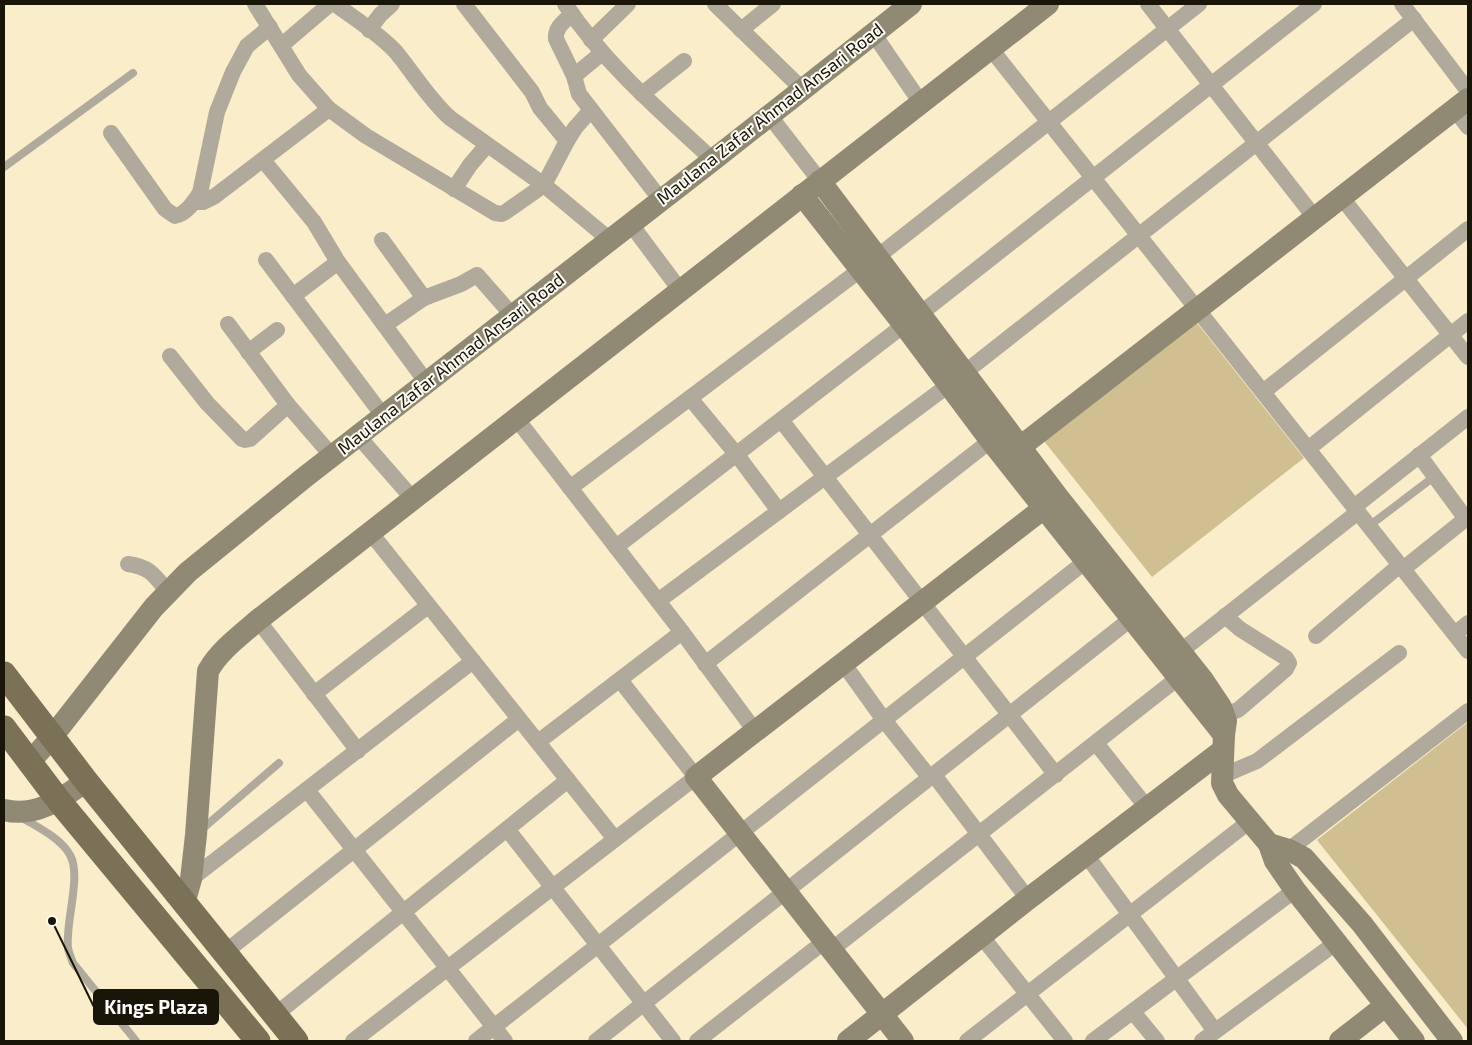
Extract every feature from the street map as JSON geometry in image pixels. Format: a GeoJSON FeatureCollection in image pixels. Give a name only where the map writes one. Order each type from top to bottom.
{"type":"FeatureCollection","features":[{"type":"Feature","properties":{"kind":"main road"},"geometry":{"type":"LineString","coordinates":[[4,674],[86,781],[296,1041]]}},
{"type":"Feature","properties":{"kind":"main road"},"geometry":{"type":"LineString","coordinates":[[4,728],[59,801],[258,1041]]}},
{"type":"Feature","properties":{"kind":"street"},"geometry":{"type":"LineString","coordinates":[[255,4],[299,75],[329,110],[366,136],[495,213],[502,214],[544,185],[567,141],[591,110]]}},
{"type":"Feature","properties":{"kind":"street"},"geometry":{"type":"LineString","coordinates":[[282,45],[330,4]]}},
{"type":"Feature","properties":{"kind":"street"},"geometry":{"type":"LineString","coordinates":[[335,4],[395,52],[439,108],[544,185],[610,240]]}},
{"type":"Feature","properties":{"kind":"street"},"geometry":{"type":"LineString","coordinates":[[369,30],[380,15],[392,4]]}},
{"type":"Feature","properties":{"kind":"street"},"geometry":{"type":"LineString","coordinates":[[464,4],[532,92],[540,108],[567,141]]}},
{"type":"Feature","properties":{"kind":"street"},"geometry":{"type":"LineString","coordinates":[[591,40],[628,4]]}},
{"type":"Feature","properties":{"kind":"street"},"geometry":{"type":"LineString","coordinates":[[714,4],[802,89]]}},
{"type":"Feature","properties":{"kind":"street"},"geometry":{"type":"LineString","coordinates":[[741,30],[773,4]]}},
{"type":"Feature","properties":{"kind":"street"},"geometry":{"type":"LineString","coordinates":[[184,904],[191,879],[196,835],[208,672],[214,661],[224,650],[258,620],[370,532],[1048,4]]}},
{"type":"Feature","properties":{"kind":"street"},"geometry":{"type":"LineString","coordinates":[[1148,4],[1315,218]]}},
{"type":"Feature","properties":{"kind":"street"},"geometry":{"type":"LineString","coordinates":[[570,488],[869,263],[1199,4]]}},
{"type":"Feature","properties":{"kind":"street"},"geometry":{"type":"LineString","coordinates":[[616,547],[912,319],[1314,4]]}},
{"type":"Feature","properties":{"kind":"street"},"geometry":{"type":"LineString","coordinates":[[1402,4],[1468,90]]}},
{"type":"Feature","properties":{"kind":"street","name":"Maulana Zafar Ahmad Ansari Road"},"geometry":{"type":"LineString","coordinates":[[29,763],[52,737],[154,607],[188,572],[332,456],[713,160],[873,33],[901,7]]}},
{"type":"Feature","properties":{"kind":"street"},"geometry":{"type":"LineString","coordinates":[[660,200],[579,94],[574,76],[556,39],[555,33],[568,9],[602,53],[642,94],[713,160]]}},
{"type":"Feature","properties":{"kind":"street"},"geometry":{"type":"LineString","coordinates":[[658,601],[957,378],[1414,19]]}},
{"type":"Feature","properties":{"kind":"street"},"geometry":{"type":"LineString","coordinates":[[112,133],[169,214],[179,216],[194,202],[200,192],[217,112],[233,72],[247,46],[270,27]]}},
{"type":"Feature","properties":{"kind":"street"},"geometry":{"type":"LineString","coordinates":[[873,33],[921,103]]}},
{"type":"Feature","properties":{"kind":"street"},"geometry":{"type":"LineString","coordinates":[[991,49],[1468,651]]}},
{"type":"Feature","properties":{"kind":"street"},"geometry":{"type":"LineString","coordinates":[[574,76],[602,53]]}},
{"type":"Feature","properties":{"kind":"street"},"geometry":{"type":"LineString","coordinates":[[642,94],[684,61]]}},
{"type":"Feature","properties":{"kind":"street"},"geometry":{"type":"LineString","coordinates":[[194,202],[203,202],[215,196],[329,110]]}},
{"type":"Feature","properties":{"kind":"street"},"geometry":{"type":"LineString","coordinates":[[1020,447],[1315,218],[1464,112]]}},
{"type":"Feature","properties":{"kind":"street"},"geometry":{"type":"LineString","coordinates":[[768,115],[820,181],[869,263],[998,434],[1044,508],[1178,678],[1224,733]]}},
{"type":"Feature","properties":{"kind":"street"},"geometry":{"type":"LineString","coordinates":[[454,189],[470,165],[487,145]]}},
{"type":"Feature","properties":{"kind":"street"},"geometry":{"type":"LineString","coordinates":[[263,160],[314,222],[338,262],[427,383]]}},
{"type":"Feature","properties":{"kind":"street"},"geometry":{"type":"LineString","coordinates":[[802,195],[869,263]]}},
{"type":"Feature","properties":{"kind":"street"},"geometry":{"type":"LineString","coordinates":[[1342,198],[1468,357]]}},
{"type":"Feature","properties":{"kind":"street"},"geometry":{"type":"LineString","coordinates":[[630,223],[680,290]]}},
{"type":"Feature","properties":{"kind":"street"},"geometry":{"type":"LineString","coordinates":[[1263,392],[1468,229]]}},
{"type":"Feature","properties":{"kind":"street"},"geometry":{"type":"LineString","coordinates":[[382,240],[424,298]]}},
{"type":"Feature","properties":{"kind":"street"},"geometry":{"type":"LineString","coordinates":[[266,260],[384,417]]}},
{"type":"Feature","properties":{"kind":"street"},"geometry":{"type":"LineString","coordinates":[[293,296],[338,262]]}},
{"type":"Feature","properties":{"kind":"street"},"geometry":{"type":"LineString","coordinates":[[385,325],[424,298],[461,284],[477,275],[513,316]]}},
{"type":"Feature","properties":{"kind":"street"},"geometry":{"type":"LineString","coordinates":[[1308,448],[1468,321]]}},
{"type":"Feature","properties":{"kind":"street"},"geometry":{"type":"LineString","coordinates":[[228,324],[288,405],[332,456]]}},
{"type":"Feature","properties":{"kind":"street"},"geometry":{"type":"LineString","coordinates":[[248,352],[277,330]]}},
{"type":"Feature","properties":{"kind":"street"},"geometry":{"type":"LineString","coordinates":[[170,356],[207,403],[242,439],[250,438],[288,405]]}},
{"type":"Feature","properties":{"kind":"street"},"geometry":{"type":"LineString","coordinates":[[690,398],[737,455],[779,511]]}},
{"type":"Feature","properties":{"kind":"street"},"geometry":{"type":"LineString","coordinates":[[1180,651],[1356,510],[1419,455],[1468,416]]}},
{"type":"Feature","properties":{"kind":"street"},"geometry":{"type":"LineString","coordinates":[[516,418],[682,632],[755,731]]}},
{"type":"Feature","properties":{"kind":"street"},"geometry":{"type":"LineString","coordinates":[[782,420],[1056,774]]}},
{"type":"Feature","properties":{"kind":"street"},"geometry":{"type":"LineString","coordinates":[[998,434],[1020,447],[1180,651],[1221,707],[1224,733],[1222,784],[1228,795],[1278,852],[1295,890],[1414,1041]]}},
{"type":"Feature","properties":{"kind":"street"},"geometry":{"type":"LineString","coordinates":[[706,664],[998,434]]}},
{"type":"Feature","properties":{"kind":"street"},"geometry":{"type":"LineString","coordinates":[[358,436],[413,499]]}},
{"type":"Feature","properties":{"kind":"street"},"geometry":{"type":"LineString","coordinates":[[1316,636],[1467,518],[1419,455]]}},
{"type":"Feature","properties":{"kind":"street"},"geometry":{"type":"LineString","coordinates":[[353,1041],[1044,508]]}},
{"type":"Feature","properties":{"kind":"street"},"geometry":{"type":"LineString","coordinates":[[370,532],[615,839]]}},
{"type":"Feature","properties":{"kind":"street"},"geometry":{"type":"LineString","coordinates":[[476,1041],[1086,561]]}},
{"type":"Feature","properties":{"kind":"street"},"geometry":{"type":"LineString","coordinates":[[128,564],[142,566],[147,569],[168,592]]}},
{"type":"Feature","properties":{"kind":"street"},"geometry":{"type":"LineString","coordinates":[[314,694],[428,606]]}},
{"type":"Feature","properties":{"kind":"street"},"geometry":{"type":"LineString","coordinates":[[848,1041],[1028,899],[1148,809],[1224,733],[1238,710],[1286,669],[1289,663],[1286,658],[1240,629],[1225,616]]}},
{"type":"Feature","properties":{"kind":"street"},"geometry":{"type":"LineString","coordinates":[[596,1041],[1132,618]]}},
{"type":"Feature","properties":{"kind":"street"},"geometry":{"type":"LineString","coordinates":[[258,620],[358,750]]}},
{"type":"Feature","properties":{"kind":"street"},"geometry":{"type":"LineString","coordinates":[[1455,634],[1468,624]]}},
{"type":"Feature","properties":{"kind":"street"},"geometry":{"type":"LineString","coordinates":[[538,742],[682,632]]}},
{"type":"Feature","properties":{"kind":"street"},"geometry":{"type":"LineString","coordinates":[[1222,776],[1257,761],[1399,654]]}},
{"type":"Feature","properties":{"kind":"street"},"geometry":{"type":"LineString","coordinates":[[191,879],[473,661]]}},
{"type":"Feature","properties":{"kind":"street"},"geometry":{"type":"LineString","coordinates":[[843,663],[884,720],[979,834],[1028,899]]}},
{"type":"Feature","properties":{"kind":"street"},"geometry":{"type":"LineString","coordinates":[[697,1041],[979,834],[1178,678]]}},
{"type":"Feature","properties":{"kind":"street"},"geometry":{"type":"LineString","coordinates":[[620,680],[902,1041]]}},
{"type":"Feature","properties":{"kind":"street"},"geometry":{"type":"LineString","coordinates":[[1278,852],[1468,711]]}},
{"type":"Feature","properties":{"kind":"street"},"geometry":{"type":"LineString","coordinates":[[224,953],[353,849],[520,719]]}},
{"type":"Feature","properties":{"kind":"street"},"geometry":{"type":"LineString","coordinates":[[1096,743],[1148,809]]}},
{"type":"Feature","properties":{"kind":"street"},"geometry":{"type":"LineString","coordinates":[[275,1015],[568,780]]}},
{"type":"Feature","properties":{"kind":"street"},"geometry":{"type":"LineString","coordinates":[[10,811],[39,809],[59,801],[86,781]]}},
{"type":"Feature","properties":{"kind":"street"},"geometry":{"type":"LineString","coordinates":[[307,790],[505,1041]]}},
{"type":"Feature","properties":{"kind":"street"},"geometry":{"type":"LineString","coordinates":[[967,1041],[1250,821]]}},
{"type":"Feature","properties":{"kind":"street"},"geometry":{"type":"LineString","coordinates":[[507,829],[673,1041]]}},
{"type":"Feature","properties":{"kind":"street"},"geometry":{"type":"LineString","coordinates":[[1278,852],[1304,858],[1362,924],[1452,1041]]}},
{"type":"Feature","properties":{"kind":"street"},"geometry":{"type":"LineString","coordinates":[[1087,856],[1215,1031]]}},
{"type":"Feature","properties":{"kind":"street"},"geometry":{"type":"LineString","coordinates":[[1093,1041],[1295,890]]}},
{"type":"Feature","properties":{"kind":"street"},"geometry":{"type":"LineString","coordinates":[[982,937],[1065,1041]]}},
{"type":"Feature","properties":{"kind":"street"},"geometry":{"type":"LineString","coordinates":[[1202,1041],[1337,942]]}},
{"type":"Feature","properties":{"kind":"street"},"geometry":{"type":"LineString","coordinates":[[1340,1041],[1385,1006]]}},
{"type":"Feature","properties":{"kind":"street"},"geometry":{"type":"LineString","coordinates":[[1133,1012],[1157,1041]]}},
{"type":"Feature","properties":{"kind":"lane"},"geometry":{"type":"LineString","coordinates":[[4,167],[133,73]]}},
{"type":"Feature","properties":{"kind":"lane"},"geometry":{"type":"LineString","coordinates":[[1369,526],[1435,476]]}},
{"type":"Feature","properties":{"kind":"lane"},"geometry":{"type":"LineString","coordinates":[[196,835],[279,763]]}},
{"type":"Feature","properties":{"kind":"lane"},"geometry":{"type":"LineString","coordinates":[[10,811],[61,844],[70,855],[74,867],[74,877],[68,949],[73,963],[136,1041]]}},
{"type":"Feature","properties":{"kind":"shaded area"},"geometry":{"type":"Polygon","coordinates":[[[1197,323],[1304,458],[1152,577],[1044,441],[1197,323]]]}},
{"type":"Feature","properties":{"kind":"shaded area"},"geometry":{"type":"Polygon","coordinates":[[[1468,722],[1468,1029],[1317,840],[1468,722]]]}},
{"type":"Feature","properties":{"kind":"place","name":"Kings Plaza"},"geometry":{"type":"Point","coordinates":[52,921]}}]}
